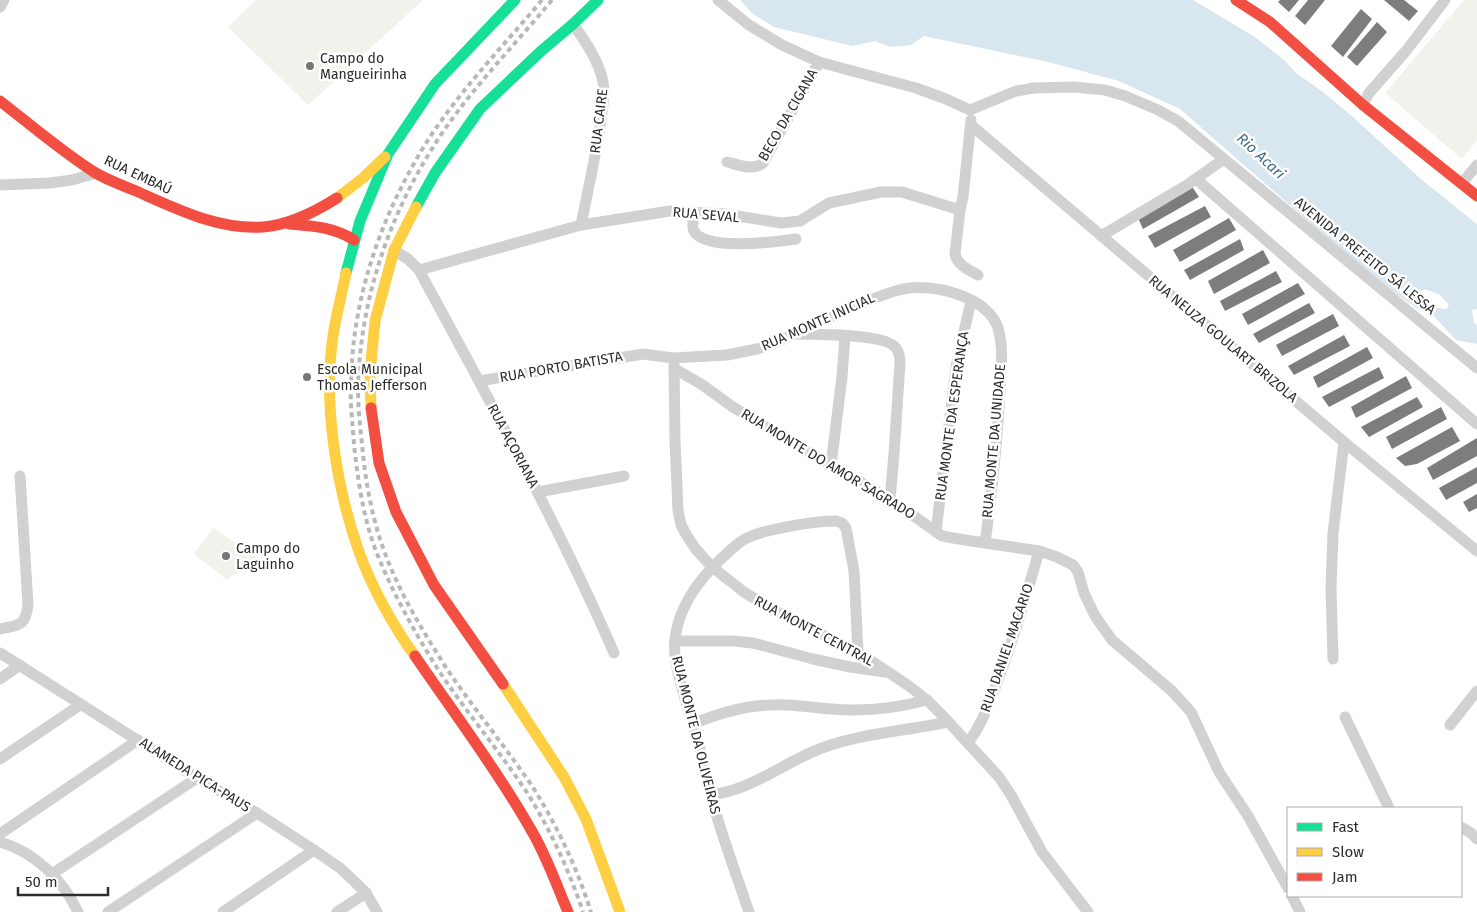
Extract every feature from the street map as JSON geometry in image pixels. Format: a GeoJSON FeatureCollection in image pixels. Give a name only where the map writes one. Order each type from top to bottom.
{"type":"FeatureCollection","features":[{"type":"Feature","properties":{"kind":"main road"},"geometry":{"type":"LineString","coordinates":[[515,0],[435,84],[388,154],[360,221],[348,264],[333,337],[330,385],[333,441],[341,488],[358,550],[372,582],[399,634],[470,735],[531,829],[544,853],[568,912]]}},
{"type":"Feature","properties":{"kind":"main road"},"geometry":{"type":"LineString","coordinates":[[598,0],[480,109],[436,173],[394,250],[375,321],[370,373],[371,413],[380,464],[396,512],[434,585],[518,705],[564,777],[586,819],[620,912]]}},
{"type":"Feature","properties":{"kind":"main road"},"geometry":{"type":"LineString","coordinates":[[1236,0],[1270,22],[1363,105],[1477,196]]}},
{"type":"Feature","properties":{"kind":"main road","name":"RUA EMBAÚ"},"geometry":{"type":"LineString","coordinates":[[0,101],[96,173],[175,209],[214,222],[234,226],[253,227],[284,223],[311,213],[345,193],[375,168],[388,154]]}},
{"type":"Feature","properties":{"kind":"main road","name":"RUA EMBAÚ"},"geometry":{"type":"LineString","coordinates":[[284,223],[332,228],[344,232],[354,240]]}},
{"type":"Feature","properties":{"kind":"street"},"geometry":{"type":"LineString","coordinates":[[0,7],[4,0]]}},
{"type":"Feature","properties":{"kind":"street"},"geometry":{"type":"LineString","coordinates":[[718,0],[748,25],[782,45],[818,62],[916,88],[970,110],[971,125],[955,257],[959,263],[978,275]]}},
{"type":"Feature","properties":{"kind":"street"},"geometry":{"type":"LineString","coordinates":[[1363,105],[1369,94],[1406,51],[1445,0]]}},
{"type":"Feature","properties":{"kind":"street","name":"RUA CAIRE"},"geometry":{"type":"LineString","coordinates":[[574,24],[586,42],[597,65],[603,82],[604,97],[581,225]]}},
{"type":"Feature","properties":{"kind":"street","name":"BECO DA CIGANA"},"geometry":{"type":"LineString","coordinates":[[727,162],[754,167],[763,163],[818,62]]}},
{"type":"Feature","properties":{"kind":"street","name":"AVENIDA PREFEITO SÁ LESSA"},"geometry":{"type":"LineString","coordinates":[[970,110],[1016,90],[1074,87],[1105,90],[1156,109],[1178,121],[1477,368]]}},
{"type":"Feature","properties":{"kind":"street","name":"RUA NEUZA GOULART BRIZOLA"},"geometry":{"type":"LineString","coordinates":[[971,125],[1344,442],[1477,551]]}},
{"type":"Feature","properties":{"kind":"street"},"geometry":{"type":"LineString","coordinates":[[1101,236],[1196,179],[1224,159]]}},
{"type":"Feature","properties":{"kind":"street"},"geometry":{"type":"LineString","coordinates":[[1462,183],[1477,164]]}},
{"type":"Feature","properties":{"kind":"street"},"geometry":{"type":"LineString","coordinates":[[0,185],[50,183],[72,180],[96,173]]}},
{"type":"Feature","properties":{"kind":"street"},"geometry":{"type":"LineString","coordinates":[[1196,179],[1477,424]]}},
{"type":"Feature","properties":{"kind":"street","name":"RUA SEVAL"},"geometry":{"type":"LineString","coordinates":[[419,270],[581,225],[670,211],[726,214],[781,223],[800,221],[829,203],[881,192],[902,192],[960,210]]}},
{"type":"Feature","properties":{"kind":"street"},"geometry":{"type":"LineString","coordinates":[[695,212],[693,228],[705,240],[755,244],[796,240]]}},
{"type":"Feature","properties":{"kind":"street","name":"RUA AÇORIANA"},"geometry":{"type":"LineString","coordinates":[[394,250],[408,259],[419,270],[538,492],[593,604],[614,654]]}},
{"type":"Feature","properties":{"kind":"street","name":"RUA MONTE INICIAL"},"geometry":{"type":"LineString","coordinates":[[642,354],[674,363],[749,351],[775,343],[880,295],[906,288],[940,289],[971,300],[988,312]]}},
{"type":"Feature","properties":{"kind":"street","name":"RUA MONTE DA ESPERANÇA"},"geometry":{"type":"LineString","coordinates":[[936,532],[956,367],[971,300]]}},
{"type":"Feature","properties":{"kind":"street","name":"RUA MONTE DA UNIDADE"},"geometry":{"type":"LineString","coordinates":[[985,543],[998,436],[1001,361],[997,327],[988,312]]}},
{"type":"Feature","properties":{"kind":"street"},"geometry":{"type":"LineString","coordinates":[[793,334],[879,339],[888,342],[896,348],[899,356],[898,396],[890,499]]}},
{"type":"Feature","properties":{"kind":"street"},"geometry":{"type":"LineString","coordinates":[[831,465],[845,336]]}},
{"type":"Feature","properties":{"kind":"street","name":"RUA PORTO BATISTA"},"geometry":{"type":"LineString","coordinates":[[479,381],[642,354]]}},
{"type":"Feature","properties":{"kind":"street","name":"RUA MONTE DO AMOR SAGRADO"},"geometry":{"type":"LineString","coordinates":[[674,363],[733,407],[890,499],[942,536],[1039,551],[1073,565],[1078,572],[1084,593],[1095,616],[1112,640],[1172,692],[1191,712],[1215,766],[1248,816],[1287,886]]}},
{"type":"Feature","properties":{"kind":"street","name":"RUA MONTE CENTRAL"},"geometry":{"type":"LineString","coordinates":[[674,363],[678,510],[681,525],[695,548],[712,567],[744,592],[775,611],[858,652],[927,700],[968,743],[1012,795],[1042,852],[1088,912]]}},
{"type":"Feature","properties":{"kind":"street"},"geometry":{"type":"LineString","coordinates":[[1333,659],[1331,596],[1333,533],[1344,442]]}},
{"type":"Feature","properties":{"kind":"street"},"geometry":{"type":"LineString","coordinates":[[0,629],[20,625],[27,615],[28,604],[20,476]]}},
{"type":"Feature","properties":{"kind":"street"},"geometry":{"type":"LineString","coordinates":[[538,492],[624,476]]}},
{"type":"Feature","properties":{"kind":"street","name":"RUA MONTE DA OLIVEIRAS"},"geometry":{"type":"LineString","coordinates":[[749,912],[725,846],[676,664],[675,641],[679,617],[696,585],[712,567],[747,538],[763,532],[836,520],[846,528],[854,571],[858,652]]}},
{"type":"Feature","properties":{"kind":"street","name":"RUA DANIEL MACARIO"},"geometry":{"type":"LineString","coordinates":[[968,743],[979,727],[1004,664],[1026,600],[1039,551]]}},
{"type":"Feature","properties":{"kind":"street"},"geometry":{"type":"LineString","coordinates":[[675,641],[753,643],[831,663],[889,672]]}},
{"type":"Feature","properties":{"kind":"street","name":"ALAMEDA PICA-PAUS"},"geometry":{"type":"LineString","coordinates":[[0,653],[80,705],[314,850],[340,868],[366,893],[376,912]]}},
{"type":"Feature","properties":{"kind":"street"},"geometry":{"type":"LineString","coordinates":[[0,679],[20,665]]}},
{"type":"Feature","properties":{"kind":"street"},"geometry":{"type":"LineString","coordinates":[[1450,725],[1477,692]]}},
{"type":"Feature","properties":{"kind":"street"},"geometry":{"type":"LineString","coordinates":[[692,724],[743,707],[772,704],[833,710],[864,710],[910,705],[927,700]]}},
{"type":"Feature","properties":{"kind":"street"},"geometry":{"type":"LineString","coordinates":[[0,759],[80,705]]}},
{"type":"Feature","properties":{"kind":"street"},"geometry":{"type":"LineString","coordinates":[[1345,717],[1389,807]]}},
{"type":"Feature","properties":{"kind":"street"},"geometry":{"type":"LineString","coordinates":[[710,795],[732,792],[822,748],[848,740],[948,722]]}},
{"type":"Feature","properties":{"kind":"street"},"geometry":{"type":"LineString","coordinates":[[0,834],[138,740]]}},
{"type":"Feature","properties":{"kind":"street"},"geometry":{"type":"LineString","coordinates":[[52,874],[197,778]]}},
{"type":"Feature","properties":{"kind":"street"},"geometry":{"type":"LineString","coordinates":[[108,912],[257,813]]}},
{"type":"Feature","properties":{"kind":"street"},"geometry":{"type":"LineString","coordinates":[[1462,827],[1477,839]]}},
{"type":"Feature","properties":{"kind":"street"},"geometry":{"type":"LineString","coordinates":[[0,842],[26,854],[52,874],[66,890],[78,912]]}},
{"type":"Feature","properties":{"kind":"street"},"geometry":{"type":"LineString","coordinates":[[223,912],[314,850]]}},
{"type":"Feature","properties":{"kind":"street"},"geometry":{"type":"LineString","coordinates":[[337,912],[366,893]]}},
{"type":"Feature","properties":{"kind":"street"},"geometry":{"type":"LineString","coordinates":[[1292,897],[1300,912]]}},
{"type":"Feature","properties":{"kind":"shaded area","name":"Campo do Mangueirinha"},"geometry":{"type":"Polygon","coordinates":[[[256,0],[423,0],[308,105],[228,27],[256,0]]]}},
{"type":"Feature","properties":{"kind":"shaded area"},"geometry":{"type":"Polygon","coordinates":[[[1464,0],[1477,0],[1477,140],[1462,159],[1385,93],[1464,0]]]}},
{"type":"Feature","properties":{"kind":"shaded area","name":"Campo do Laguinho"},"geometry":{"type":"Polygon","coordinates":[[[213,528],[259,558],[227,580],[194,554],[213,528]]]}},
{"type":"Feature","properties":{"kind":"water","name":"Rio Acari"},"geometry":{"type":"Polygon","coordinates":[[[740,0],[1193,0],[1255,37],[1285,61],[1296,73],[1353,117],[1422,180],[1477,224],[1477,309],[1472,310],[1474,323],[1477,325],[1477,344],[1456,340],[1430,312],[1419,310],[1370,275],[1180,109],[1119,81],[1048,62],[924,36],[911,45],[890,47],[875,41],[852,46],[774,27],[753,14],[740,0]],[[1424,289],[1422,291],[1428,303],[1437,308],[1446,309],[1449,305],[1439,294],[1424,289]]]}},
{"type":"Feature","properties":{"kind":"building"},"geometry":{"type":"Polygon","coordinates":[[[1280,0],[1299,0],[1289,12],[1278,2],[1280,0]]]}},
{"type":"Feature","properties":{"kind":"building"},"geometry":{"type":"Polygon","coordinates":[[[1308,0],[1325,0],[1305,25],[1295,16],[1308,0]]]}},
{"type":"Feature","properties":{"kind":"building"},"geometry":{"type":"Polygon","coordinates":[[[1384,0],[1404,0],[1418,11],[1409,21],[1384,0]]]}},
{"type":"Feature","properties":{"kind":"building"},"geometry":{"type":"Polygon","coordinates":[[[1361,9],[1372,19],[1343,57],[1331,46],[1361,9]]]}},
{"type":"Feature","properties":{"kind":"building"},"geometry":{"type":"Polygon","coordinates":[[[1377,22],[1387,32],[1357,66],[1347,57],[1377,22]]]}},
{"type":"Feature","properties":{"kind":"building"},"geometry":{"type":"Polygon","coordinates":[[[1191,185],[1199,197],[1143,229],[1138,218],[1191,185]]]}},
{"type":"Feature","properties":{"kind":"building"},"geometry":{"type":"Polygon","coordinates":[[[1205,206],[1211,217],[1155,248],[1148,236],[1205,206]]]}},
{"type":"Feature","properties":{"kind":"building"},"geometry":{"type":"Polygon","coordinates":[[[1229,218],[1236,230],[1180,262],[1173,250],[1229,218]]]}},
{"type":"Feature","properties":{"kind":"building"},"geometry":{"type":"Polygon","coordinates":[[[1240,239],[1244,250],[1190,280],[1184,270],[1240,239]]]}},
{"type":"Feature","properties":{"kind":"building"},"geometry":{"type":"Polygon","coordinates":[[[1263,250],[1270,263],[1214,294],[1208,281],[1263,250]]]}},
{"type":"Feature","properties":{"kind":"building"},"geometry":{"type":"Polygon","coordinates":[[[1276,271],[1282,282],[1225,311],[1220,301],[1276,271]]]}},
{"type":"Feature","properties":{"kind":"building"},"geometry":{"type":"Polygon","coordinates":[[[1298,283],[1305,294],[1248,325],[1242,314],[1298,283]]]}},
{"type":"Feature","properties":{"kind":"building"},"geometry":{"type":"Polygon","coordinates":[[[1309,303],[1315,313],[1259,343],[1253,334],[1309,303]]]}},
{"type":"Feature","properties":{"kind":"building"},"geometry":{"type":"Polygon","coordinates":[[[1333,314],[1339,326],[1282,356],[1276,345],[1333,314]]]}},
{"type":"Feature","properties":{"kind":"building"},"geometry":{"type":"Polygon","coordinates":[[[1344,335],[1350,346],[1294,375],[1288,366],[1344,335]]]}},
{"type":"Feature","properties":{"kind":"building"},"geometry":{"type":"Polygon","coordinates":[[[1367,347],[1373,358],[1318,388],[1313,377],[1367,347]]]}},
{"type":"Feature","properties":{"kind":"building"},"geometry":{"type":"Polygon","coordinates":[[[1379,367],[1384,378],[1329,407],[1322,397],[1379,367]]]}},
{"type":"Feature","properties":{"kind":"building"},"geometry":{"type":"Polygon","coordinates":[[[1406,376],[1412,388],[1356,418],[1351,407],[1406,376]]]}},
{"type":"Feature","properties":{"kind":"building"},"geometry":{"type":"Polygon","coordinates":[[[1417,397],[1423,407],[1369,437],[1361,427],[1417,397]]]}},
{"type":"Feature","properties":{"kind":"building"},"geometry":{"type":"Polygon","coordinates":[[[1441,407],[1447,419],[1392,449],[1386,437],[1441,407]]]}},
{"type":"Feature","properties":{"kind":"building"},"geometry":{"type":"Polygon","coordinates":[[[1452,427],[1460,441],[1417,464],[1405,466],[1396,458],[1452,427]]]}},
{"type":"Feature","properties":{"kind":"building"},"geometry":{"type":"Polygon","coordinates":[[[1477,438],[1477,456],[1433,480],[1427,468],[1477,438]]]}},
{"type":"Feature","properties":{"kind":"building"},"geometry":{"type":"Polygon","coordinates":[[[1477,467],[1477,483],[1446,500],[1439,488],[1477,467]]]}},
{"type":"Feature","properties":{"kind":"building"},"geometry":{"type":"Polygon","coordinates":[[[1477,494],[1477,508],[1469,512],[1463,502],[1477,494]]]}},
{"type":"Feature","properties":{"kind":"railway"},"geometry":{"type":"LineString","coordinates":[[542,0],[462,93],[433,132],[405,180],[380,237],[362,296],[352,357],[351,402],[354,445],[364,512],[371,538],[397,599],[441,674],[535,805],[572,881],[583,912]]}},
{"type":"Feature","properties":{"kind":"railway"},"geometry":{"type":"LineString","coordinates":[[552,0],[455,115],[440,136],[412,184],[387,239],[370,297],[360,357],[358,402],[369,495],[378,533],[395,577],[419,624],[447,669],[522,771],[550,816],[566,847],[591,912]]}},
{"type":"Feature","properties":{"kind":"traffic: fast"},"geometry":{"type":"LineString","coordinates":[[346,273],[360,221],[388,154],[435,84],[515,0]]}},
{"type":"Feature","properties":{"kind":"traffic: fast"},"geometry":{"type":"LineString","coordinates":[[416,207],[435,173],[480,109],[598,0]]}},
{"type":"Feature","properties":{"kind":"traffic: slow"},"geometry":{"type":"LineString","coordinates":[[337,198],[363,178],[385,157]]}},
{"type":"Feature","properties":{"kind":"traffic: slow"},"geometry":{"type":"LineString","coordinates":[[371,408],[370,373],[375,321],[394,250],[416,207]]}},
{"type":"Feature","properties":{"kind":"traffic: slow"},"geometry":{"type":"LineString","coordinates":[[346,273],[334,328],[330,362],[331,416],[338,471],[350,524],[363,562],[398,632],[415,656]]}},
{"type":"Feature","properties":{"kind":"traffic: slow"},"geometry":{"type":"LineString","coordinates":[[503,684],[564,777],[586,819],[620,912]]}},
{"type":"Feature","properties":{"kind":"traffic: jam"},"geometry":{"type":"LineString","coordinates":[[1236,0],[1270,22],[1363,105],[1477,196]]}},
{"type":"Feature","properties":{"kind":"traffic: jam"},"geometry":{"type":"LineString","coordinates":[[0,101],[58,147],[99,175],[182,211],[214,222],[246,227],[273,226],[302,217],[337,198]]}},
{"type":"Feature","properties":{"kind":"traffic: jam"},"geometry":{"type":"LineString","coordinates":[[289,224],[331,230],[354,240]]}},
{"type":"Feature","properties":{"kind":"traffic: jam"},"geometry":{"type":"LineString","coordinates":[[371,408],[379,463],[396,512],[434,585],[503,684]]}},
{"type":"Feature","properties":{"kind":"traffic: jam"},"geometry":{"type":"LineString","coordinates":[[415,656],[517,806],[541,848],[568,912]]}},
{"type":"Feature","properties":{"kind":"place","name":"Campo do Mangueirinha"},"geometry":{"type":"Point","coordinates":[310,66]}},
{"type":"Feature","properties":{"kind":"place","name":"Escola Municipal Thomas Jefferson"},"geometry":{"type":"Point","coordinates":[307,377]}},
{"type":"Feature","properties":{"kind":"place","name":"Campo do Laguinho"},"geometry":{"type":"Point","coordinates":[226,556]}}]}
